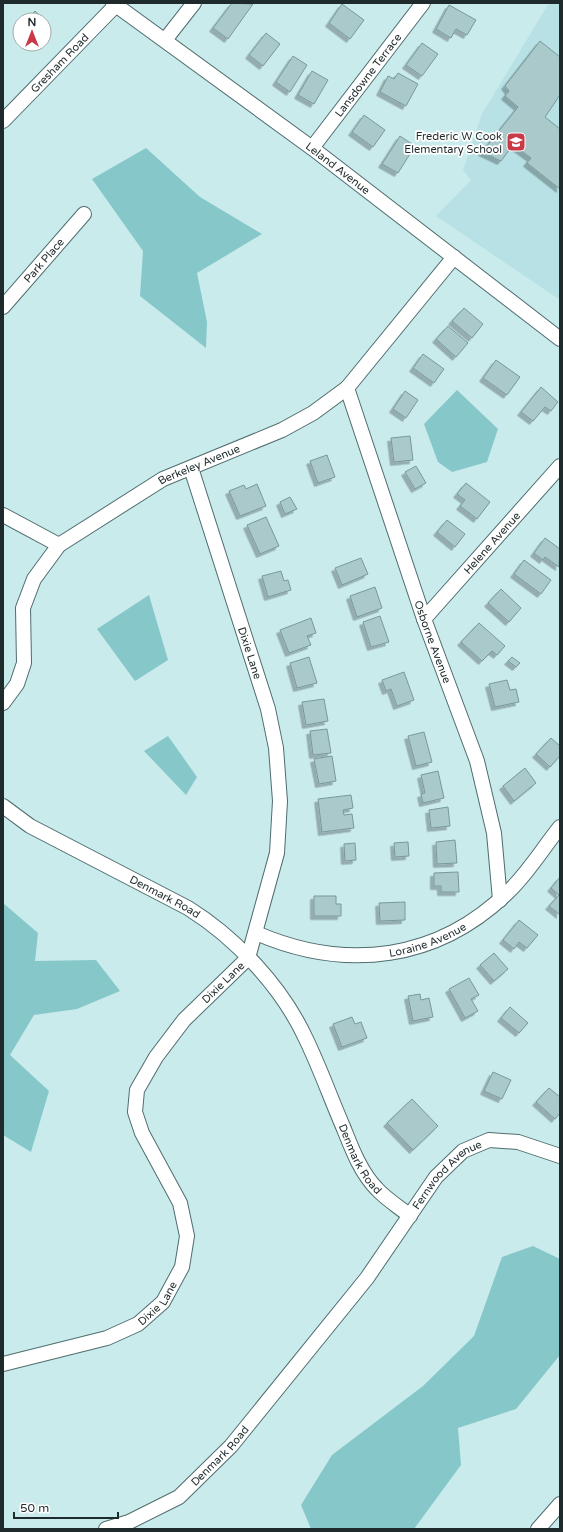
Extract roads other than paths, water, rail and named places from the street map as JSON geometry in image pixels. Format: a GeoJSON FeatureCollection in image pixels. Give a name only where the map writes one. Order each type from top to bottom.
{"type":"FeatureCollection","features":[{"type":"Feature","properties":{"kind":"street"},"geometry":{"type":"LineString","coordinates":[[165,40],[194,3]]}},
{"type":"Feature","properties":{"kind":"street","name":"Lansdowne Terrace"},"geometry":{"type":"LineString","coordinates":[[312,148],[424,3]]}},
{"type":"Feature","properties":{"kind":"street","name":"Leland Avenue"},"geometry":{"type":"LineString","coordinates":[[114,4],[312,148],[560,339]]}},
{"type":"Feature","properties":{"kind":"street","name":"Gresham Road"},"geometry":{"type":"LineString","coordinates":[[3,121],[114,4]]}},
{"type":"Feature","properties":{"kind":"street","name":"Park Place"},"geometry":{"type":"LineString","coordinates":[[3,307],[84,214]]}},
{"type":"Feature","properties":{"kind":"street","name":"Berkeley Avenue"},"geometry":{"type":"LineString","coordinates":[[3,704],[18,684],[24,663],[23,608],[34,579],[59,545],[163,480],[282,430],[313,413],[347,388],[454,257]]}},
{"type":"Feature","properties":{"kind":"street","name":"Osborne Avenue"},"geometry":{"type":"LineString","coordinates":[[347,388],[424,619],[477,761],[494,833],[500,900]]}},
{"type":"Feature","properties":{"kind":"street","name":"Helene Avenue"},"geometry":{"type":"LineString","coordinates":[[424,619],[560,466]]}},
{"type":"Feature","properties":{"kind":"street","name":"Dixie Lane"},"geometry":{"type":"LineString","coordinates":[[3,1364],[107,1338],[138,1324],[163,1302],[182,1267],[187,1236],[180,1203],[142,1133],[135,1112],[137,1090],[156,1057],[184,1020],[248,958],[277,853],[280,801],[276,748],[268,709],[191,468]]}},
{"type":"Feature","properties":{"kind":"street"},"geometry":{"type":"LineString","coordinates":[[3,515],[59,545]]}},
{"type":"Feature","properties":{"kind":"street","name":"Denmark Road"},"geometry":{"type":"LineString","coordinates":[[3,806],[30,826],[201,916],[230,937],[271,984],[292,1013],[357,1161],[376,1189],[410,1216],[367,1278],[231,1446],[179,1497],[129,1522],[106,1529]]}},
{"type":"Feature","properties":{"kind":"street","name":"Loraine Avenue"},"geometry":{"type":"LineString","coordinates":[[256,933],[298,949],[321,954],[367,956],[390,953],[427,943],[455,931],[475,920],[500,900],[510,890],[560,827]]}},
{"type":"Feature","properties":{"kind":"street","name":"Fernwood Avenue"},"geometry":{"type":"LineString","coordinates":[[410,1216],[436,1177],[463,1151],[489,1140],[518,1142],[560,1156]]}},
{"type":"Feature","properties":{"kind":"street"},"geometry":{"type":"LineString","coordinates":[[538,1529],[560,1504]]}},
{"type":"Feature","properties":{"kind":"place","name":"Frederic W Cook Elementary School"},"geometry":{"type":"Point","coordinates":[516,142]}}]}
